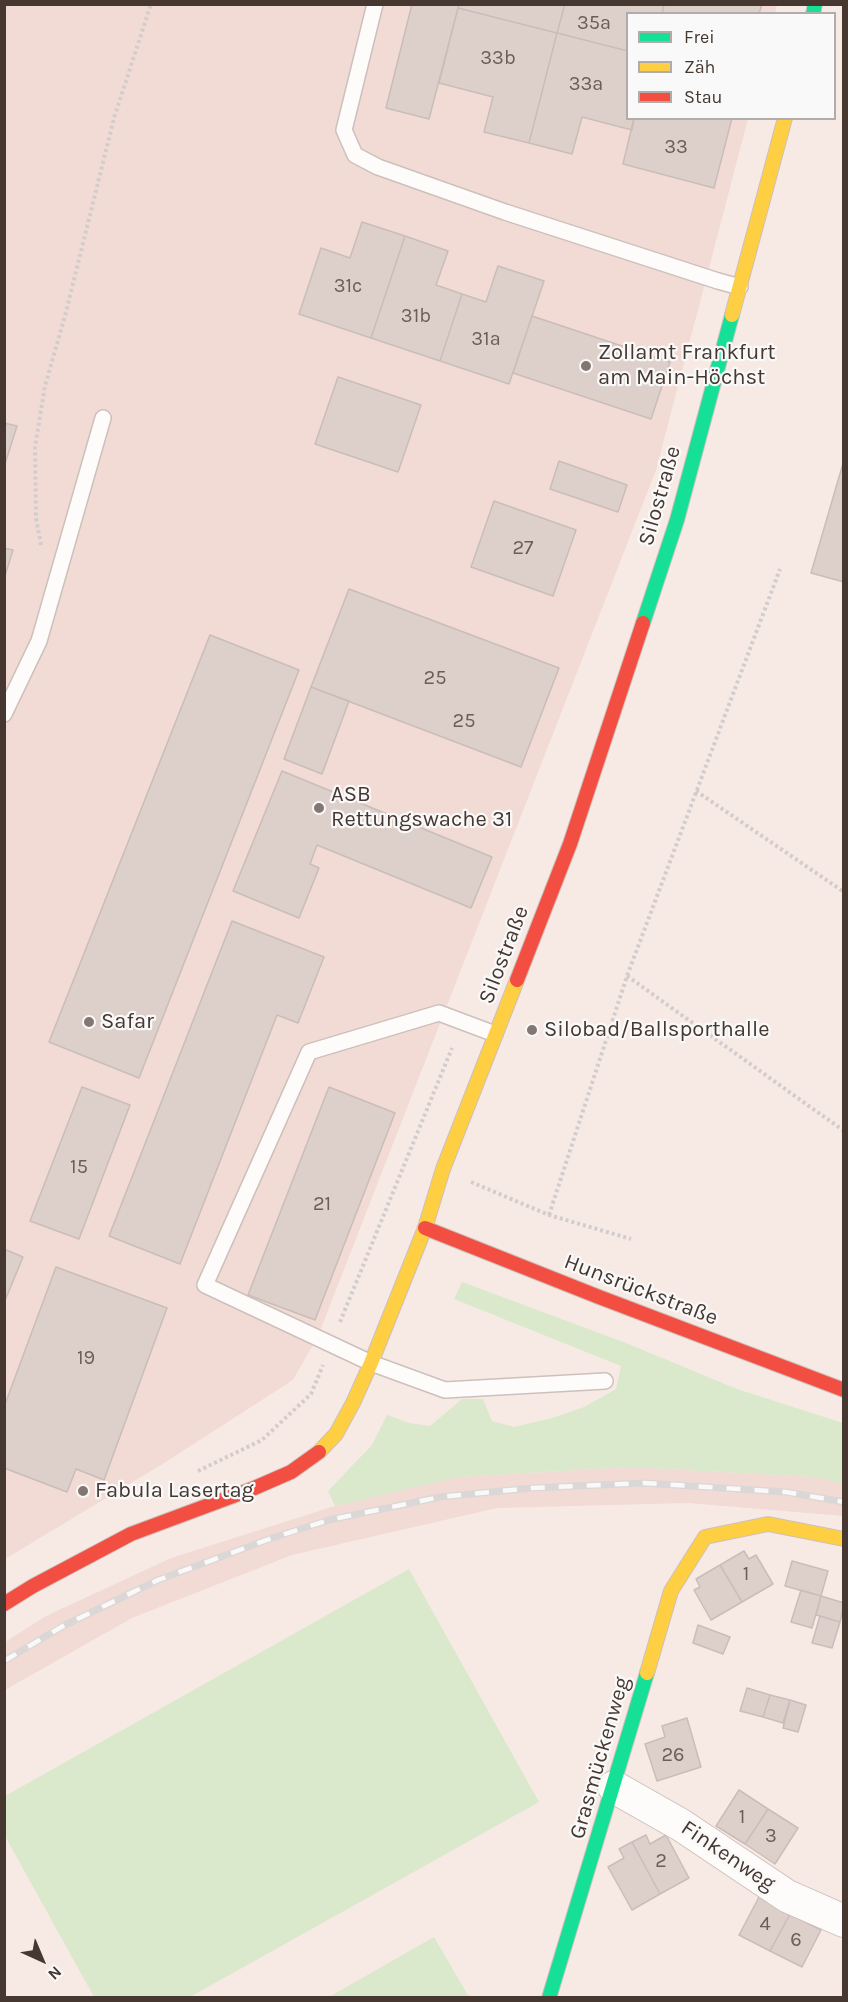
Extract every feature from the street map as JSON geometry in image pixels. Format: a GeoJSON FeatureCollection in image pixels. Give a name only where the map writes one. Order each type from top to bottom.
{"type":"FeatureCollection","features":[{"type":"Feature","properties":{"kind":"main road","name":"Silostraße"},"geometry":{"type":"LineString","coordinates":[[4,1604],[131,1534],[291,1472],[317,1454],[336,1434],[353,1403],[425,1228],[443,1169],[570,844],[673,531],[784,120]]}},
{"type":"Feature","properties":{"kind":"main road","name":"Hunsrückstraße"},"geometry":{"type":"LineString","coordinates":[[425,1228],[843,1390]]}},
{"type":"Feature","properties":{"kind":"main road","name":"Grasmückenweg"},"geometry":{"type":"LineString","coordinates":[[549,1998],[614,1787],[670,1591],[705,1537],[768,1524],[843,1539]]}},
{"type":"Feature","properties":{"kind":"street","name":"Finkenweg"},"geometry":{"type":"LineString","coordinates":[[614,1787],[681,1825],[787,1896],[843,1921]]}},
{"type":"Feature","properties":{"kind":"lane"},"geometry":{"type":"LineString","coordinates":[[375,4],[344,130],[355,155],[378,167],[505,212],[718,281],[740,286]]}},
{"type":"Feature","properties":{"kind":"lane"},"geometry":{"type":"LineString","coordinates":[[4,714],[39,641],[103,418]]}},
{"type":"Feature","properties":{"kind":"lane"},"geometry":{"type":"LineString","coordinates":[[495,1034],[439,1013],[309,1052],[205,1285],[371,1363],[445,1390],[605,1381]]}},
{"type":"Feature","properties":{"kind":"path"},"geometry":{"type":"LineString","coordinates":[[55,586],[43,556],[36,518],[35,447],[45,386],[66,312],[114,118],[151,4]]}},
{"type":"Feature","properties":{"kind":"path"},"geometry":{"type":"LineString","coordinates":[[549,1215],[627,976],[780,569]]}},
{"type":"Feature","properties":{"kind":"path"},"geometry":{"type":"LineString","coordinates":[[696,791],[843,892]]}},
{"type":"Feature","properties":{"kind":"path"},"geometry":{"type":"LineString","coordinates":[[627,976],[843,1131]]}},
{"type":"Feature","properties":{"kind":"path"},"geometry":{"type":"LineString","coordinates":[[188,1476],[262,1440],[311,1394],[464,1021]]}},
{"type":"Feature","properties":{"kind":"path"},"geometry":{"type":"LineString","coordinates":[[408,1158],[443,1169],[549,1215],[631,1239]]}},
{"type":"Feature","properties":{"kind":"shaded area"},"geometry":{"type":"Polygon","coordinates":[[[5,5],[777,5],[775,12],[626,12],[626,120],[748,120],[656,470],[318,1336],[293,1380],[161,1465],[5,1559],[5,5]]]}},
{"type":"Feature","properties":{"kind":"shaded area"},"geometry":{"type":"Polygon","coordinates":[[[630,1467],[816,1477],[843,1484],[843,1516],[688,1503],[497,1508],[292,1555],[132,1618],[5,1690],[5,1642],[46,1616],[171,1558],[335,1506],[458,1477],[630,1467]]]}},
{"type":"Feature","properties":{"kind":"green space"},"geometry":{"type":"Polygon","coordinates":[[[462,1282],[626,1343],[737,1389],[843,1423],[843,1484],[816,1477],[630,1467],[458,1477],[335,1506],[328,1491],[372,1445],[387,1415],[409,1423],[430,1426],[462,1399],[483,1399],[492,1421],[514,1427],[584,1407],[616,1389],[621,1366],[454,1299],[462,1282]]]}},
{"type":"Feature","properties":{"kind":"green space"},"geometry":{"type":"Polygon","coordinates":[[[409,1569],[539,1802],[190,1997],[94,1997],[5,1836],[5,1796],[409,1569]]]}},
{"type":"Feature","properties":{"kind":"green space"},"geometry":{"type":"Polygon","coordinates":[[[434,1937],[469,1997],[329,1997],[434,1937]]]}},
{"type":"Feature","properties":{"kind":"building"},"geometry":{"type":"Polygon","coordinates":[[[412,4],[459,4],[429,119],[386,108],[412,4]]]}},
{"type":"Feature","properties":{"kind":"building"},"geometry":{"type":"Polygon","coordinates":[[[459,4],[565,4],[557,33],[458,8],[459,4]]]}},
{"type":"Feature","properties":{"kind":"building"},"geometry":{"type":"Polygon","coordinates":[[[565,4],[664,4],[662,12],[626,12],[626,50],[557,33],[565,4]]]}},
{"type":"Feature","properties":{"kind":"building"},"geometry":{"type":"Polygon","coordinates":[[[664,4],[762,4],[760,12],[662,12],[664,4]]]}},
{"type":"Feature","properties":{"kind":"building"},"geometry":{"type":"Polygon","coordinates":[[[458,8],[557,33],[529,143],[484,132],[493,97],[439,83],[458,8]]]}},
{"type":"Feature","properties":{"kind":"building"},"geometry":{"type":"Polygon","coordinates":[[[557,33],[626,50],[626,120],[634,120],[632,130],[582,117],[572,154],[529,143],[557,33]]]}},
{"type":"Feature","properties":{"kind":"building"},"geometry":{"type":"Polygon","coordinates":[[[634,120],[731,120],[714,188],[623,164],[634,120]]]}},
{"type":"Feature","properties":{"kind":"building"},"geometry":{"type":"Polygon","coordinates":[[[362,222],[405,236],[371,338],[299,314],[321,248],[350,258],[362,222]]]}},
{"type":"Feature","properties":{"kind":"building"},"geometry":{"type":"Polygon","coordinates":[[[405,236],[448,251],[436,285],[462,294],[440,361],[371,338],[405,236]]]}},
{"type":"Feature","properties":{"kind":"building"},"geometry":{"type":"Polygon","coordinates":[[[498,266],[544,281],[509,384],[440,361],[462,294],[486,302],[498,266]]]}},
{"type":"Feature","properties":{"kind":"building"},"geometry":{"type":"Polygon","coordinates":[[[532,316],[670,362],[651,419],[513,373],[532,316]]]}},
{"type":"Feature","properties":{"kind":"building"},"geometry":{"type":"Polygon","coordinates":[[[338,377],[421,405],[398,472],[315,444],[338,377]]]}},
{"type":"Feature","properties":{"kind":"building"},"geometry":{"type":"Polygon","coordinates":[[[4,423],[17,426],[4,467],[4,423]]]}},
{"type":"Feature","properties":{"kind":"building"},"geometry":{"type":"Polygon","coordinates":[[[844,460],[844,582],[811,573],[844,460]]]}},
{"type":"Feature","properties":{"kind":"building"},"geometry":{"type":"Polygon","coordinates":[[[559,461],[627,485],[618,512],[550,489],[559,461]]]}},
{"type":"Feature","properties":{"kind":"building"},"geometry":{"type":"Polygon","coordinates":[[[494,501],[576,530],[553,596],[471,567],[494,501]]]}},
{"type":"Feature","properties":{"kind":"building"},"geometry":{"type":"Polygon","coordinates":[[[4,548],[13,550],[4,579],[4,548]]]}},
{"type":"Feature","properties":{"kind":"building"},"geometry":{"type":"Polygon","coordinates":[[[349,589],[559,668],[521,767],[311,687],[349,589]]]}},
{"type":"Feature","properties":{"kind":"building"},"geometry":{"type":"Polygon","coordinates":[[[210,635],[299,670],[139,1078],[49,1042],[210,635]]]}},
{"type":"Feature","properties":{"kind":"building"},"geometry":{"type":"Polygon","coordinates":[[[311,687],[349,701],[322,774],[284,759],[311,687]]]}},
{"type":"Feature","properties":{"kind":"building","name":"ASB Rettungswache 31"},"geometry":{"type":"Polygon","coordinates":[[[282,771],[492,857],[471,908],[317,845],[310,864],[319,868],[299,918],[233,891],[282,771]]]}},
{"type":"Feature","properties":{"kind":"building"},"geometry":{"type":"Polygon","coordinates":[[[232,921],[324,957],[298,1023],[277,1015],[180,1264],[109,1236],[232,921]]]}},
{"type":"Feature","properties":{"kind":"building"},"geometry":{"type":"Polygon","coordinates":[[[82,1087],[130,1105],[79,1239],[30,1221],[82,1087]]]}},
{"type":"Feature","properties":{"kind":"building"},"geometry":{"type":"Polygon","coordinates":[[[329,1087],[395,1113],[315,1320],[248,1295],[329,1087]]]}},
{"type":"Feature","properties":{"kind":"building"},"geometry":{"type":"Polygon","coordinates":[[[4,1249],[23,1257],[4,1303],[4,1249]]]}},
{"type":"Feature","properties":{"kind":"building"},"geometry":{"type":"Polygon","coordinates":[[[56,1267],[167,1308],[104,1480],[76,1469],[67,1492],[4,1468],[4,1407],[56,1267]]]}},
{"type":"Feature","properties":{"kind":"building"},"geometry":{"type":"Polygon","coordinates":[[[744,1551],[749,1559],[756,1555],[773,1584],[742,1602],[720,1565],[744,1551]]]}},
{"type":"Feature","properties":{"kind":"building"},"geometry":{"type":"Polygon","coordinates":[[[792,1561],[828,1571],[821,1596],[785,1586],[792,1561]]]}},
{"type":"Feature","properties":{"kind":"building"},"geometry":{"type":"Polygon","coordinates":[[[720,1565],[742,1602],[711,1620],[694,1590],[700,1587],[696,1579],[720,1565]]]}},
{"type":"Feature","properties":{"kind":"building"},"geometry":{"type":"Polygon","coordinates":[[[801,1590],[821,1596],[812,1628],[791,1622],[801,1590]]]}},
{"type":"Feature","properties":{"kind":"building"},"geometry":{"type":"Polygon","coordinates":[[[821,1596],[844,1603],[840,1622],[816,1615],[821,1596]]]}},
{"type":"Feature","properties":{"kind":"building"},"geometry":{"type":"Polygon","coordinates":[[[820,1616],[840,1622],[832,1648],[812,1643],[820,1616]]]}},
{"type":"Feature","properties":{"kind":"building"},"geometry":{"type":"Polygon","coordinates":[[[698,1625],[730,1637],[723,1654],[693,1643],[698,1625]]]}},
{"type":"Feature","properties":{"kind":"building"},"geometry":{"type":"Polygon","coordinates":[[[747,1688],[770,1695],[763,1717],[740,1711],[747,1688]]]}},
{"type":"Feature","properties":{"kind":"building"},"geometry":{"type":"Polygon","coordinates":[[[770,1695],[790,1700],[783,1723],[763,1717],[770,1695]]]}},
{"type":"Feature","properties":{"kind":"building"},"geometry":{"type":"Polygon","coordinates":[[[790,1700],[806,1705],[798,1732],[783,1728],[790,1700]]]}},
{"type":"Feature","properties":{"kind":"building"},"geometry":{"type":"Polygon","coordinates":[[[687,1718],[701,1767],[657,1781],[645,1744],[665,1737],[662,1726],[687,1718]]]}},
{"type":"Feature","properties":{"kind":"building"},"geometry":{"type":"Polygon","coordinates":[[[739,1790],[768,1809],[745,1844],[716,1826],[739,1790]]]}},
{"type":"Feature","properties":{"kind":"building"},"geometry":{"type":"Polygon","coordinates":[[[768,1809],[798,1828],[775,1864],[745,1844],[768,1809]]]}},
{"type":"Feature","properties":{"kind":"building"},"geometry":{"type":"Polygon","coordinates":[[[646,1835],[650,1844],[666,1835],[689,1878],[660,1894],[632,1842],[646,1835]]]}},
{"type":"Feature","properties":{"kind":"building"},"geometry":{"type":"Polygon","coordinates":[[[632,1842],[660,1894],[632,1910],[608,1867],[624,1858],[619,1849],[632,1842]]]}},
{"type":"Feature","properties":{"kind":"building"},"geometry":{"type":"Polygon","coordinates":[[[759,1897],[790,1914],[770,1951],[739,1935],[759,1897]]]}},
{"type":"Feature","properties":{"kind":"building"},"geometry":{"type":"Polygon","coordinates":[[[790,1914],[821,1930],[802,1967],[770,1951],[790,1914]]]}},
{"type":"Feature","properties":{"kind":"railway"},"geometry":{"type":"LineString","coordinates":[[4,1661],[63,1626],[158,1580],[272,1538],[329,1520],[440,1497],[532,1488],[644,1483],[786,1492],[844,1502]]}},
{"type":"Feature","properties":{"kind":"traffic: fast"},"geometry":{"type":"LineString","coordinates":[[813,12],[815,4]]}},
{"type":"Feature","properties":{"kind":"traffic: fast"},"geometry":{"type":"LineString","coordinates":[[643,623],[677,520],[732,315]]}},
{"type":"Feature","properties":{"kind":"traffic: fast"},"geometry":{"type":"LineString","coordinates":[[549,1998],[647,1673]]}},
{"type":"Feature","properties":{"kind":"traffic: slow"},"geometry":{"type":"LineString","coordinates":[[732,315],[784,120]]}},
{"type":"Feature","properties":{"kind":"traffic: slow"},"geometry":{"type":"LineString","coordinates":[[319,1452],[336,1434],[371,1363],[425,1228],[443,1169],[517,980]]}},
{"type":"Feature","properties":{"kind":"traffic: slow"},"geometry":{"type":"LineString","coordinates":[[647,1673],[671,1591],[705,1537],[768,1524],[844,1539]]}},
{"type":"Feature","properties":{"kind":"traffic: jam"},"geometry":{"type":"LineString","coordinates":[[517,980],[570,844],[643,623]]}},
{"type":"Feature","properties":{"kind":"traffic: jam"},"geometry":{"type":"LineString","coordinates":[[425,1228],[844,1390]]}},
{"type":"Feature","properties":{"kind":"traffic: jam"},"geometry":{"type":"LineString","coordinates":[[4,1604],[131,1534],[291,1472],[319,1452]]}},
{"type":"Feature","properties":{"kind":"place","name":"Zollamt Frankfurt am Main-Höchst"},"geometry":{"type":"Point","coordinates":[586,366]}},
{"type":"Feature","properties":{"kind":"place","name":"ASB Rettungswache 31"},"geometry":{"type":"Point","coordinates":[319,808]}},
{"type":"Feature","properties":{"kind":"place","name":"Safar"},"geometry":{"type":"Point","coordinates":[89,1022]}},
{"type":"Feature","properties":{"kind":"place","name":"Silobad/Ballsporthalle"},"geometry":{"type":"Point","coordinates":[532,1030]}},
{"type":"Feature","properties":{"kind":"place","name":"Fabula Lasertag"},"geometry":{"type":"Point","coordinates":[83,1491]}}]}
